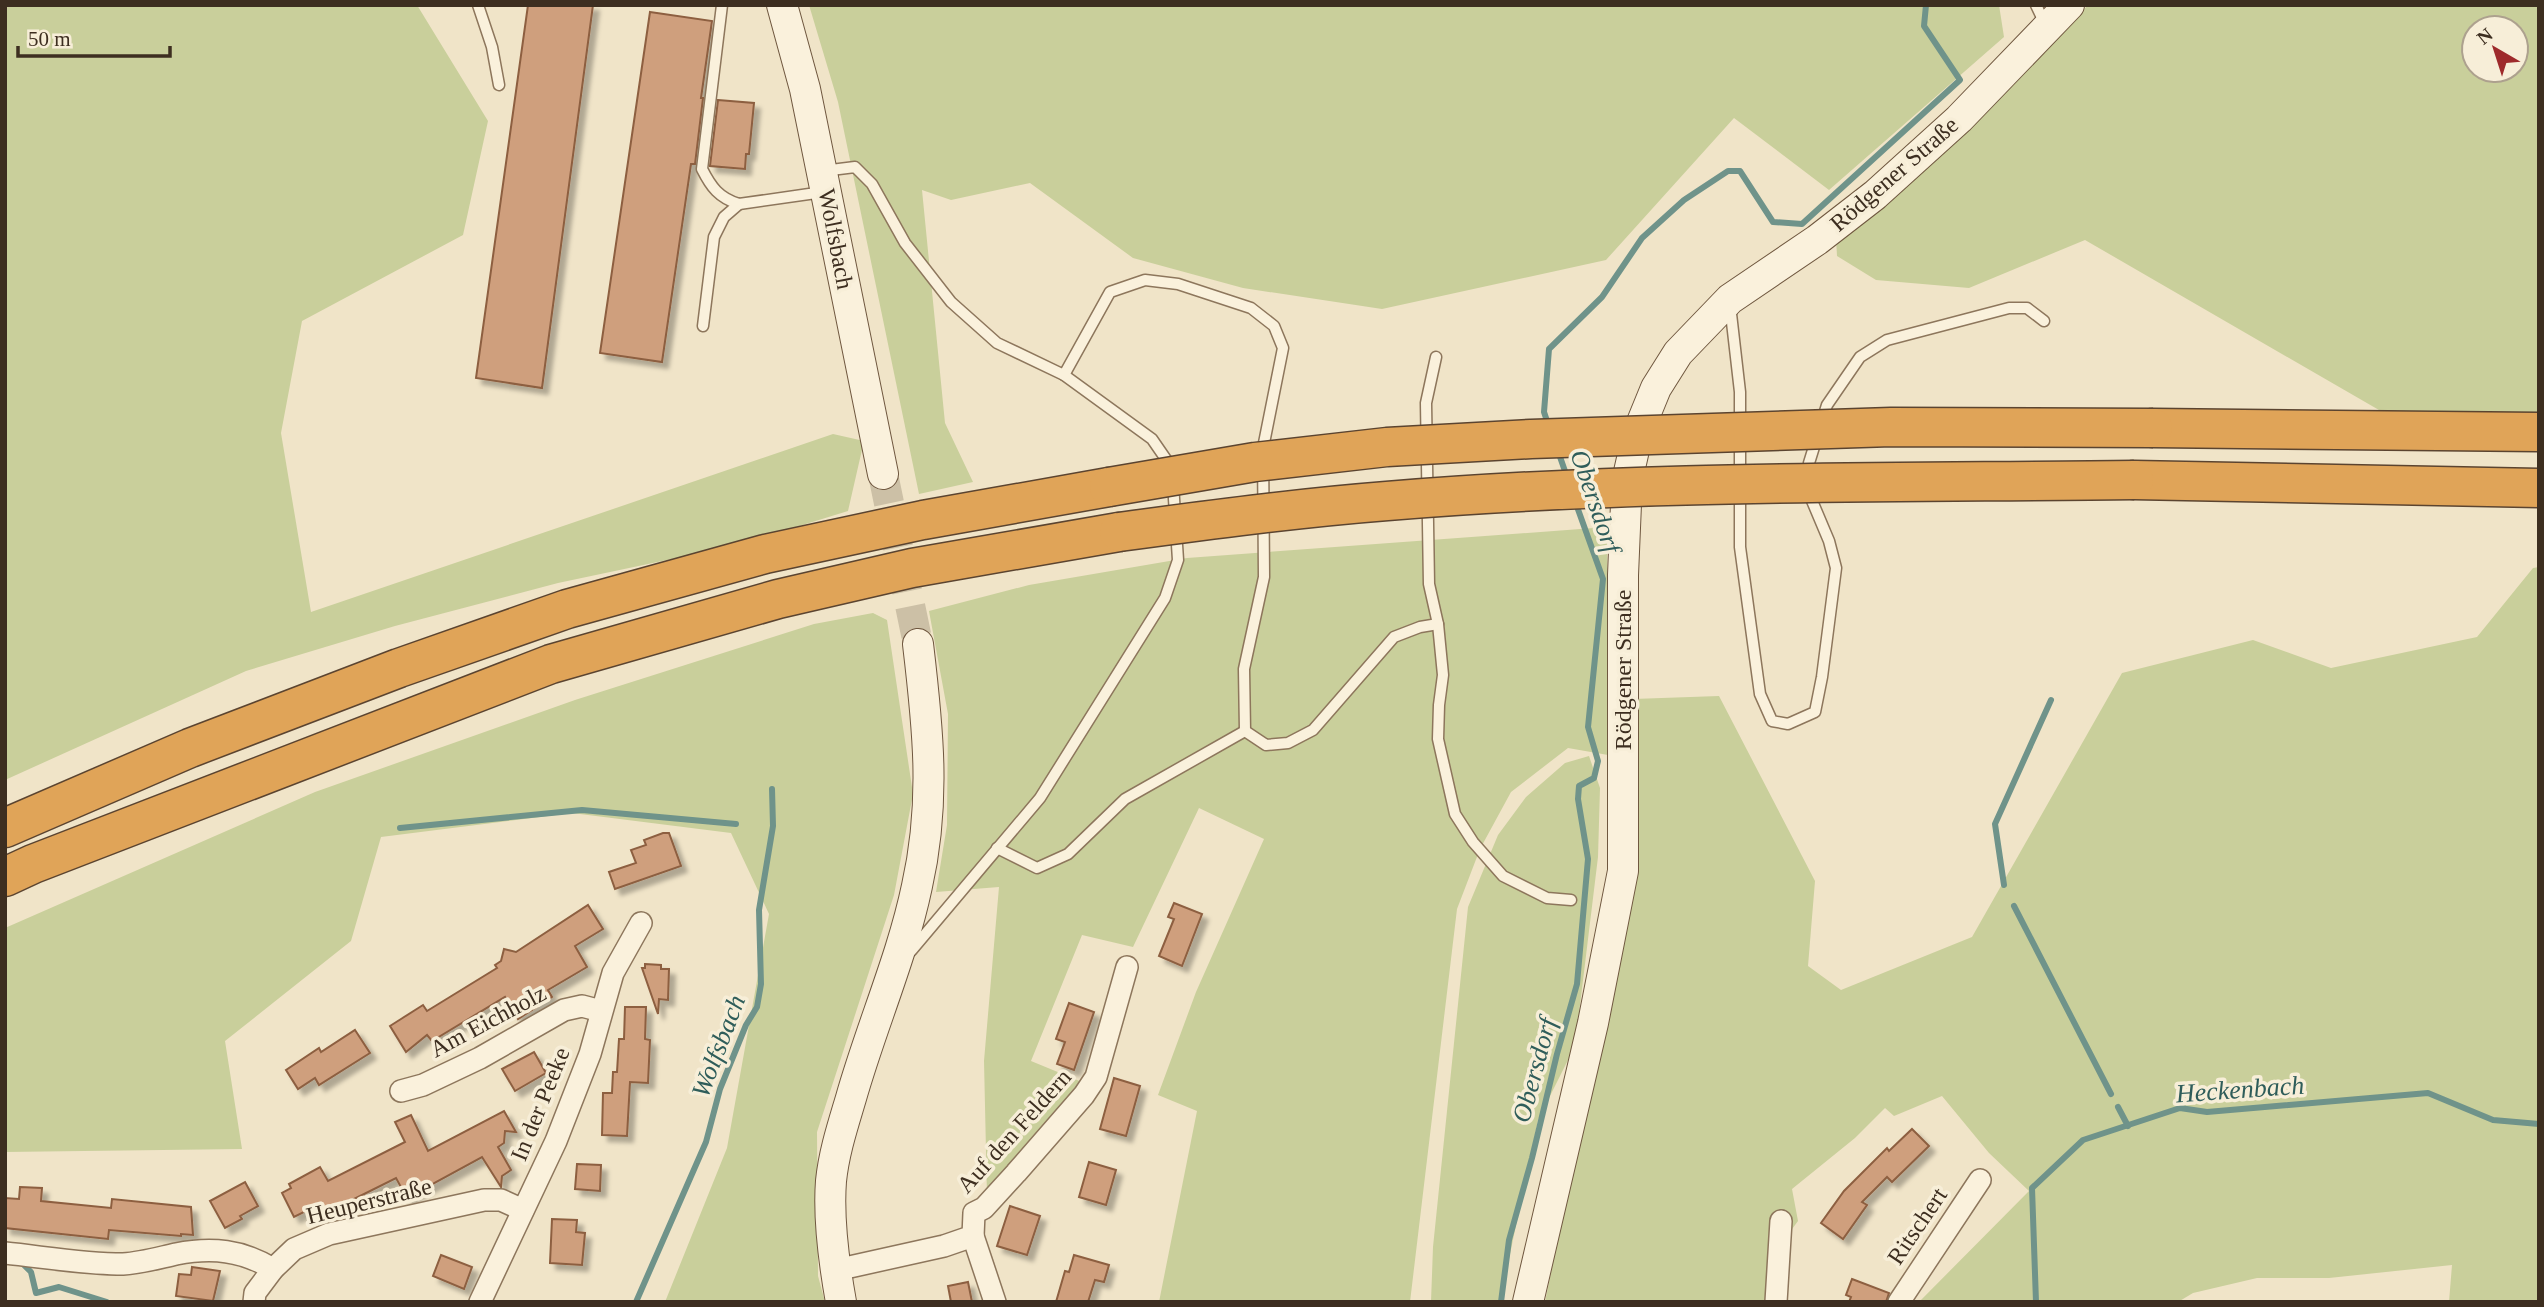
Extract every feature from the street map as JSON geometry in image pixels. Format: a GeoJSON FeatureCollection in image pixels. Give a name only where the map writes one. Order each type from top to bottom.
{"type":"FeatureCollection","features":[{"type":"Feature","properties":{"kind":"highway"},"geometry":{"type":"LineString","coordinates":[[5,828],[190,748],[399,668],[567,608],[765,554],[923,520],[1255,462],[1387,447],[1518,439],[1891,427],[2539,432]]}},
{"type":"Feature","properties":{"kind":"highway"},"geometry":{"type":"LineString","coordinates":[[5,877],[197,799],[551,664],[765,603],[912,568],[1119,532],[1278,511],[1389,500],[1701,486],[2134,480],[2539,488]]}},
{"type":"Feature","properties":{"kind":"main road","name":"Wolfsbach"},"geometry":{"type":"LineString","coordinates":[[782,5],[805,89],[883,474]]}},
{"type":"Feature","properties":{"kind":"main road","name":"Rödgener Straße"},"geometry":{"type":"LineString","coordinates":[[1528,1302],[1593,1023],[1623,871],[1623,575],[1629,472],[1639,432],[1656,388],[1678,353],[1730,299],[1817,240],[1875,195],[1959,119],[2042,17],[2069,5]]}},
{"type":"Feature","properties":{"kind":"main road"},"geometry":{"type":"LineString","coordinates":[[841,1302],[830,1214],[836,1146],[866,1044],[893,971],[917,887],[929,817],[928,726],[918,644]]}},
{"type":"Feature","properties":{"kind":"street","name":"In der Peeke"},"geometry":{"type":"LineString","coordinates":[[480,1302],[571,1106],[590,1054],[613,973],[641,923]]}},
{"type":"Feature","properties":{"kind":"street","name":"Auf den Feldern"},"geometry":{"type":"LineString","coordinates":[[973,1236],[974,1213],[984,1208],[1016,1173],[1084,1095],[1096,1077],[1127,967]]}},
{"type":"Feature","properties":{"kind":"street","name":"Am Eichholz"},"geometry":{"type":"LineString","coordinates":[[401,1091],[423,1085],[480,1058],[564,1010],[582,1006],[601,1011]]}},
{"type":"Feature","properties":{"kind":"street","name":"Ritschert"},"geometry":{"type":"LineString","coordinates":[[1899,1302],[1980,1180]]}},
{"type":"Feature","properties":{"kind":"street","name":"Heuperstraße"},"geometry":{"type":"LineString","coordinates":[[254,1302],[255,1293],[273,1269],[294,1249],[329,1234],[484,1200],[501,1200],[523,1210]]}},
{"type":"Feature","properties":{"kind":"street"},"geometry":{"type":"LineString","coordinates":[[1776,1302],[1781,1221]]}},
{"type":"Feature","properties":{"kind":"street"},"geometry":{"type":"LineString","coordinates":[[836,1270],[944,1246],[973,1236],[995,1302]]}},
{"type":"Feature","properties":{"kind":"street"},"geometry":{"type":"LineString","coordinates":[[5,1253],[123,1264],[194,1251],[220,1250],[253,1257],[273,1269]]}},
{"type":"Feature","properties":{"kind":"lane"},"geometry":{"type":"LineString","coordinates":[[478,5],[492,47],[499,85]]}},
{"type":"Feature","properties":{"kind":"lane"},"geometry":{"type":"LineString","coordinates":[[722,5],[702,169],[716,192],[726,200],[739,204]]}},
{"type":"Feature","properties":{"kind":"lane"},"geometry":{"type":"LineString","coordinates":[[703,326],[714,237],[724,217],[739,204],[824,181],[855,167],[872,184],[905,243],[951,302],[997,343],[1064,375],[1152,439],[1172,468],[1178,560],[1165,598],[1040,798],[893,971]]}},
{"type":"Feature","properties":{"kind":"lane"},"geometry":{"type":"LineString","coordinates":[[1064,375],[1110,292],[1145,281],[1178,284],[1251,308],[1274,326],[1283,348],[1263,448],[1265,577],[1244,669],[1245,731]]}},
{"type":"Feature","properties":{"kind":"lane"},"geometry":{"type":"LineString","coordinates":[[1730,299],[1740,392],[1740,535],[1760,694],[1772,721],[1788,724],[1815,712],[1836,568],[1829,541],[1810,496],[1809,463],[1827,405],[1860,357],[1887,340],[2009,308],[2027,308],[2044,321]]}},
{"type":"Feature","properties":{"kind":"lane"},"geometry":{"type":"LineString","coordinates":[[1436,357],[1426,403],[1429,584],[1438,624],[1443,675],[1438,739],[1455,814],[1473,842],[1503,876],[1547,898],[1571,900]]}},
{"type":"Feature","properties":{"kind":"lane"},"geometry":{"type":"LineString","coordinates":[[1245,731],[1266,745],[1288,743],[1313,730],[1394,637],[1420,627],[1438,624]]}},
{"type":"Feature","properties":{"kind":"lane"},"geometry":{"type":"LineString","coordinates":[[997,848],[1037,868],[1068,855],[1125,799],[1245,731]]}},
{"type":"Feature","properties":{"kind":"green space"},"geometry":{"type":"Polygon","coordinates":[[[5,5],[417,5],[488,121],[463,235],[302,321],[281,433],[311,612],[833,434],[864,441],[848,511],[738,545],[558,583],[395,626],[246,671],[5,780],[5,5]]]}},
{"type":"Feature","properties":{"kind":"green space"},"geometry":{"type":"Polygon","coordinates":[[[809,5],[1999,5],[2004,37],[1829,190],[1734,118],[1606,260],[1382,309],[1243,288],[1133,258],[1030,183],[951,200],[922,190],[945,423],[973,482],[919,494],[838,102],[809,5]]]}},
{"type":"Feature","properties":{"kind":"green space"},"geometry":{"type":"Polygon","coordinates":[[[2088,5],[2539,5],[2539,416],[2398,421],[2085,240],[1969,288],[1876,280],[1837,256],[1836,238],[1966,126],[2029,67],[2088,5]]]}},
{"type":"Feature","properties":{"kind":"green space"},"geometry":{"type":"Polygon","coordinates":[[[1607,527],[1608,755],[1568,748],[1511,792],[1480,849],[1457,909],[1410,1302],[1159,1302],[1197,1111],[1158,1095],[1196,992],[1264,839],[1199,808],[1133,947],[1082,935],[1031,1061],[1082,1082],[987,1196],[984,1061],[999,887],[936,892],[947,825],[948,714],[929,611],[1029,585],[1187,558],[1607,527]]]}},
{"type":"Feature","properties":{"kind":"green space"},"geometry":{"type":"Polygon","coordinates":[[[2539,567],[2539,1302],[2449,1302],[2452,1265],[2329,1278],[2257,1278],[2193,1293],[2178,1302],[1923,1302],[1921,1300],[2029,1191],[1989,1153],[1942,1096],[1894,1116],[1885,1108],[1855,1138],[1792,1189],[1798,1221],[1781,1244],[1765,1302],[1545,1302],[1563,1213],[1633,699],[1719,696],[1815,881],[1808,966],[1841,990],[1972,937],[2122,673],[2253,640],[2331,668],[2477,637],[2533,568],[2539,567]]]}},
{"type":"Feature","properties":{"kind":"green space"},"geometry":{"type":"Polygon","coordinates":[[[873,613],[887,620],[913,794],[894,895],[817,1132],[818,1276],[825,1302],[665,1302],[727,1148],[769,914],[731,833],[572,813],[381,837],[351,941],[225,1041],[242,1149],[5,1152],[5,928],[315,792],[575,700],[814,624],[873,613]]]}},
{"type":"Feature","properties":{"kind":"green space"},"geometry":{"type":"Polygon","coordinates":[[[1589,756],[1600,788],[1598,857],[1575,1046],[1538,1120],[1500,1302],[1431,1302],[1433,1247],[1468,907],[1498,835],[1526,797],[1565,763],[1589,756]]]}},
{"type":"Feature","properties":{"kind":"building"},"geometry":{"type":"Polygon","coordinates":[[[528,5],[593,5],[542,388],[476,378],[528,5]]]}},
{"type":"Feature","properties":{"kind":"building"},"geometry":{"type":"Polygon","coordinates":[[[650,12],[712,21],[695,164],[691,164],[662,362],[600,353],[650,12]]]}},
{"type":"Feature","properties":{"kind":"building"},"geometry":{"type":"Polygon","coordinates":[[[718,100],[754,103],[745,169],[710,166],[718,100]]]}},
{"type":"Feature","properties":{"kind":"building"},"geometry":{"type":"Polygon","coordinates":[[[669,833],[681,866],[615,889],[609,872],[636,863],[631,850],[646,845],[644,840],[669,833]]]}},
{"type":"Feature","properties":{"kind":"building"},"geometry":{"type":"Polygon","coordinates":[[[1174,903],[1202,914],[1182,966],[1159,956],[1174,919],[1168,917],[1174,903]]]}},
{"type":"Feature","properties":{"kind":"building"},"geometry":{"type":"Polygon","coordinates":[[[588,905],[603,929],[575,946],[587,967],[548,990],[552,997],[518,1019],[505,997],[432,1041],[427,1035],[406,1052],[390,1026],[423,1005],[427,1011],[497,968],[495,965],[501,961],[504,949],[516,952],[588,905]]]}},
{"type":"Feature","properties":{"kind":"building"},"geometry":{"type":"Polygon","coordinates":[[[645,964],[661,965],[661,969],[669,969],[668,1000],[659,999],[658,1014],[642,968],[645,968],[645,964]]]}},
{"type":"Feature","properties":{"kind":"building"},"geometry":{"type":"Polygon","coordinates":[[[1069,1003],[1094,1012],[1074,1070],[1057,1064],[1065,1042],[1056,1039],[1069,1003]]]}},
{"type":"Feature","properties":{"kind":"building"},"geometry":{"type":"Polygon","coordinates":[[[625,1007],[646,1007],[645,1039],[650,1040],[648,1083],[630,1082],[627,1136],[602,1135],[603,1093],[612,1093],[613,1072],[617,1072],[619,1039],[624,1039],[625,1007]]]}},
{"type":"Feature","properties":{"kind":"building"},"geometry":{"type":"Polygon","coordinates":[[[355,1030],[370,1053],[319,1085],[315,1078],[298,1089],[286,1070],[319,1048],[321,1052],[355,1030]]]}},
{"type":"Feature","properties":{"kind":"building"},"geometry":{"type":"Polygon","coordinates":[[[534,1052],[546,1073],[515,1091],[502,1069],[534,1052]]]}},
{"type":"Feature","properties":{"kind":"building"},"geometry":{"type":"Polygon","coordinates":[[[1114,1078],[1140,1086],[1126,1136],[1100,1129],[1114,1078]]]}},
{"type":"Feature","properties":{"kind":"building"},"geometry":{"type":"Polygon","coordinates":[[[504,1111],[516,1132],[505,1131],[504,1143],[498,1147],[511,1170],[502,1176],[501,1187],[482,1157],[407,1198],[396,1178],[346,1203],[349,1208],[329,1218],[322,1203],[294,1217],[282,1193],[291,1188],[289,1184],[320,1167],[328,1181],[405,1142],[395,1122],[411,1115],[428,1151],[504,1111]]]}},
{"type":"Feature","properties":{"kind":"building"},"geometry":{"type":"Polygon","coordinates":[[[1912,1129],[1929,1146],[1892,1182],[1887,1177],[1862,1202],[1867,1205],[1843,1239],[1821,1223],[1844,1191],[1887,1148],[1889,1151],[1912,1129]]]}},
{"type":"Feature","properties":{"kind":"building"},"geometry":{"type":"Polygon","coordinates":[[[1089,1162],[1116,1170],[1106,1205],[1079,1197],[1089,1162]]]}},
{"type":"Feature","properties":{"kind":"building"},"geometry":{"type":"Polygon","coordinates":[[[577,1164],[601,1165],[600,1191],[575,1189],[577,1164]]]}},
{"type":"Feature","properties":{"kind":"building"},"geometry":{"type":"Polygon","coordinates":[[[245,1182],[258,1206],[225,1228],[210,1201],[245,1182]]]}},
{"type":"Feature","properties":{"kind":"building"},"geometry":{"type":"Polygon","coordinates":[[[20,1187],[42,1188],[41,1201],[111,1208],[112,1199],[191,1207],[193,1235],[109,1230],[108,1239],[5,1228],[5,1198],[19,1199],[20,1187]]]}},
{"type":"Feature","properties":{"kind":"building"},"geometry":{"type":"Polygon","coordinates":[[[1010,1206],[1040,1216],[1027,1255],[997,1246],[1010,1206]]]}},
{"type":"Feature","properties":{"kind":"building"},"geometry":{"type":"Polygon","coordinates":[[[552,1219],[577,1220],[576,1232],[585,1233],[582,1265],[550,1263],[552,1219]]]}},
{"type":"Feature","properties":{"kind":"building"},"geometry":{"type":"Polygon","coordinates":[[[441,1255],[472,1267],[464,1289],[433,1276],[441,1255]]]}},
{"type":"Feature","properties":{"kind":"building"},"geometry":{"type":"Polygon","coordinates":[[[1074,1255],[1109,1265],[1104,1282],[1095,1280],[1088,1302],[1056,1302],[1065,1271],[1069,1272],[1074,1255]]]}},
{"type":"Feature","properties":{"kind":"building"},"geometry":{"type":"Polygon","coordinates":[[[192,1267],[220,1271],[213,1301],[176,1296],[179,1274],[191,1275],[192,1267]]]}},
{"type":"Feature","properties":{"kind":"building"},"geometry":{"type":"Polygon","coordinates":[[[1852,1279],[1889,1293],[1886,1302],[1849,1302],[1851,1297],[1846,1295],[1852,1279]]]}},
{"type":"Feature","properties":{"kind":"building"},"geometry":{"type":"Polygon","coordinates":[[[968,1282],[972,1302],[951,1302],[948,1286],[968,1282]]]}},
{"type":"Feature","properties":{"kind":"waterway","name":"Obersdorf"},"geometry":{"type":"LineString","coordinates":[[1548,424],[1544,412],[1549,349],[1602,297],[1642,238],[1684,200],[1728,171],[1740,171],[1773,222],[1802,224],[1960,80],[1924,26],[1926,5]]}},
{"type":"Feature","properties":{"kind":"waterway","name":"Obersdorf"},"geometry":{"type":"LineString","coordinates":[[1558,451],[1567,477]]}},
{"type":"Feature","properties":{"kind":"waterway","name":"Obersdorf"},"geometry":{"type":"LineString","coordinates":[[1501,1302],[1509,1240],[1577,984],[1588,859],[1578,799],[1579,786],[1594,778],[1598,761],[1588,727],[1603,579],[1575,501]]}},
{"type":"Feature","properties":{"kind":"waterway"},"geometry":{"type":"LineString","coordinates":[[2004,885],[1995,824],[2051,700]]}},
{"type":"Feature","properties":{"kind":"waterway","name":"Wolfsbach"},"geometry":{"type":"LineString","coordinates":[[636,1302],[706,1142],[720,1089],[746,1025],[757,1007],[761,984],[759,910],[773,826],[772,789]]}},
{"type":"Feature","properties":{"kind":"waterway"},"geometry":{"type":"LineString","coordinates":[[400,828],[582,810],[736,824]]}},
{"type":"Feature","properties":{"kind":"waterway"},"geometry":{"type":"LineString","coordinates":[[2014,906],[2111,1094]]}},
{"type":"Feature","properties":{"kind":"waterway","name":"Heckenbach"},"geometry":{"type":"LineString","coordinates":[[2036,1302],[2032,1188],[2083,1140],[2180,1108],[2207,1112],[2428,1093],[2493,1120],[2539,1124]]}},
{"type":"Feature","properties":{"kind":"waterway"},"geometry":{"type":"LineString","coordinates":[[2118,1107],[2128,1126]]}},
{"type":"Feature","properties":{"kind":"waterway"},"geometry":{"type":"LineString","coordinates":[[21,1262],[31,1272],[36,1293],[59,1287],[107,1302]]}},
{"type":"Feature","properties":{"kind":"tunnel"},"geometry":{"type":"LineString","coordinates":[[883,474],[918,644]]}}]}
